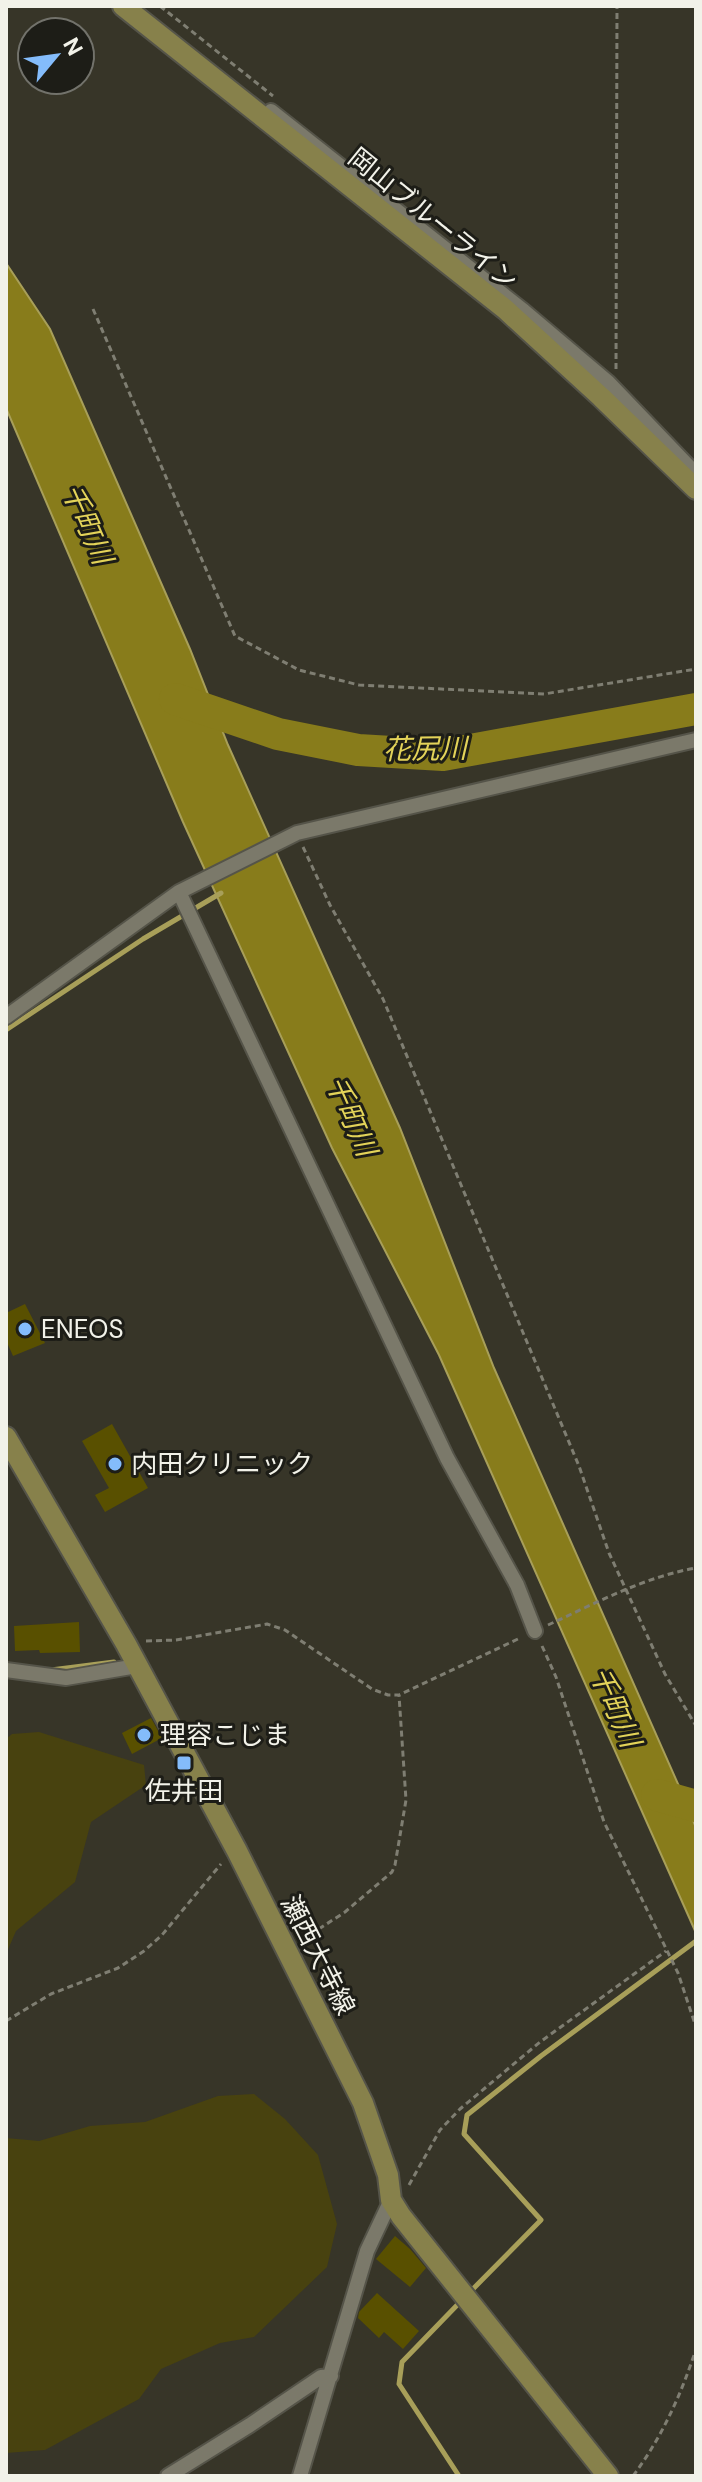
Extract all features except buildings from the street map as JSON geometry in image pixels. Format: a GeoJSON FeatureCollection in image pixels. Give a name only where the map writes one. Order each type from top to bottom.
{"type":"FeatureCollection","features":[{"type":"Feature","properties":{"kind":"main road","name":"岡山ブルーライン"},"geometry":{"type":"LineString","coordinates":[[123,6],[505,309],[696,489]]}},
{"type":"Feature","properties":{"kind":"main road","name":"瀬西大寺線"},"geometry":{"type":"LineString","coordinates":[[6,1437],[126,1644],[286,1948],[374,2131],[388,2175],[391,2200],[608,2476]]}},
{"type":"Feature","properties":{"kind":"street"},"geometry":{"type":"LineString","coordinates":[[137,6],[548,331],[608,382],[696,474]]}},
{"type":"Feature","properties":{"kind":"street"},"geometry":{"type":"LineString","coordinates":[[6,1017],[179,892],[291,836],[696,740]]}},
{"type":"Feature","properties":{"kind":"street"},"geometry":{"type":"LineString","coordinates":[[179,892],[447,1458],[517,1585],[538,1630]]}},
{"type":"Feature","properties":{"kind":"street"},"geometry":{"type":"LineString","coordinates":[[6,1670],[66,1678],[137,1666]]}},
{"type":"Feature","properties":{"kind":"street"},"geometry":{"type":"LineString","coordinates":[[300,2476],[367,2251],[391,2200]]}},
{"type":"Feature","properties":{"kind":"street"},"geometry":{"type":"LineString","coordinates":[[168,2476],[199,2459],[321,2377],[331,2376]]}},
{"type":"Feature","properties":{"kind":"path"},"geometry":{"type":"LineString","coordinates":[[616,373],[617,6]]}},
{"type":"Feature","properties":{"kind":"path"},"geometry":{"type":"LineString","coordinates":[[93,309],[235,636],[299,670],[359,685],[544,694],[696,669]]}},
{"type":"Feature","properties":{"kind":"path"},"geometry":{"type":"LineString","coordinates":[[291,836],[383,999],[579,1466],[609,1553],[665,1674],[696,1726]]}},
{"type":"Feature","properties":{"kind":"path"},"geometry":{"type":"LineString","coordinates":[[126,1644],[176,1640],[267,1624],[285,1630],[372,1689],[399,1695],[627,1589],[671,1572],[696,1568]]}},
{"type":"Feature","properties":{"kind":"path"},"geometry":{"type":"LineString","coordinates":[[538,1630],[604,1822],[678,1973],[696,2027]]}},
{"type":"Feature","properties":{"kind":"path"},"geometry":{"type":"LineString","coordinates":[[286,1948],[345,1912],[392,1872],[406,1800],[399,1695]]}},
{"type":"Feature","properties":{"kind":"path"},"geometry":{"type":"LineString","coordinates":[[6,2021],[51,1994],[118,1968],[144,1951],[186,1907],[213,1871],[237,1851]]}},
{"type":"Feature","properties":{"kind":"path"},"geometry":{"type":"LineString","coordinates":[[391,2200],[408,2186],[440,2130],[460,2109],[540,2042],[667,1953]]}},
{"type":"Feature","properties":{"kind":"path"},"geometry":{"type":"LineString","coordinates":[[633,2476],[665,2427],[685,2384],[696,2349]]}},
{"type":"Feature","properties":{"kind":"shaded area"},"geometry":{"type":"Polygon","coordinates":[[[39,1732],[144,1765],[146,1785],[91,1822],[75,1882],[16,1931],[6,1954],[6,1739],[12,1734],[39,1732]]]}},
{"type":"Feature","properties":{"kind":"shaded area"},"geometry":{"type":"Polygon","coordinates":[[[254,2094],[285,2119],[318,2155],[337,2224],[327,2267],[254,2337],[220,2343],[161,2369],[139,2399],[45,2450],[6,2453],[6,2138],[39,2141],[90,2126],[145,2122],[218,2096],[254,2094]]]}},
{"type":"Feature","properties":{"kind":"water","name":"千町川"},"geometry":{"type":"Polygon","coordinates":[[[6,263],[50,329],[190,649],[228,745],[400,1128],[494,1368],[682,1793],[696,1828],[696,1933],[439,1355],[332,1148],[183,822],[6,408],[6,263]]]}},
{"type":"Feature","properties":{"kind":"waterway","name":"花尻川"},"geometry":{"type":"LineString","coordinates":[[175,699],[278,734],[358,750],[443,755],[696,709]]}},
{"type":"Feature","properties":{"kind":"waterway"},"geometry":{"type":"LineString","coordinates":[[6,1030],[143,939],[221,893]]}},
{"type":"Feature","properties":{"kind":"waterway"},"geometry":{"type":"LineString","coordinates":[[51,1670],[114,1662]]}},
{"type":"Feature","properties":{"kind":"waterway"},"geometry":{"type":"LineString","coordinates":[[657,1795],[696,1806]]}},
{"type":"Feature","properties":{"kind":"waterway"},"geometry":{"type":"LineString","coordinates":[[470,2292],[541,2220],[464,2134],[467,2115],[696,1941]]}},
{"type":"Feature","properties":{"kind":"waterway"},"geometry":{"type":"LineString","coordinates":[[459,2476],[399,2384],[402,2362],[463,2299]]}},
{"type":"Feature","properties":{"kind":"place","name":"ENEOS"},"geometry":{"type":"Point","coordinates":[25,1329]}},
{"type":"Feature","properties":{"kind":"place","name":"内田クリニック"},"geometry":{"type":"Point","coordinates":[115,1464]}},
{"type":"Feature","properties":{"kind":"place","name":"理容こじま"},"geometry":{"type":"Point","coordinates":[144,1735]}},
{"type":"Feature","properties":{"kind":"place","name":"佐井田"},"geometry":{"type":"Point","coordinates":[184,1763]}}]}
